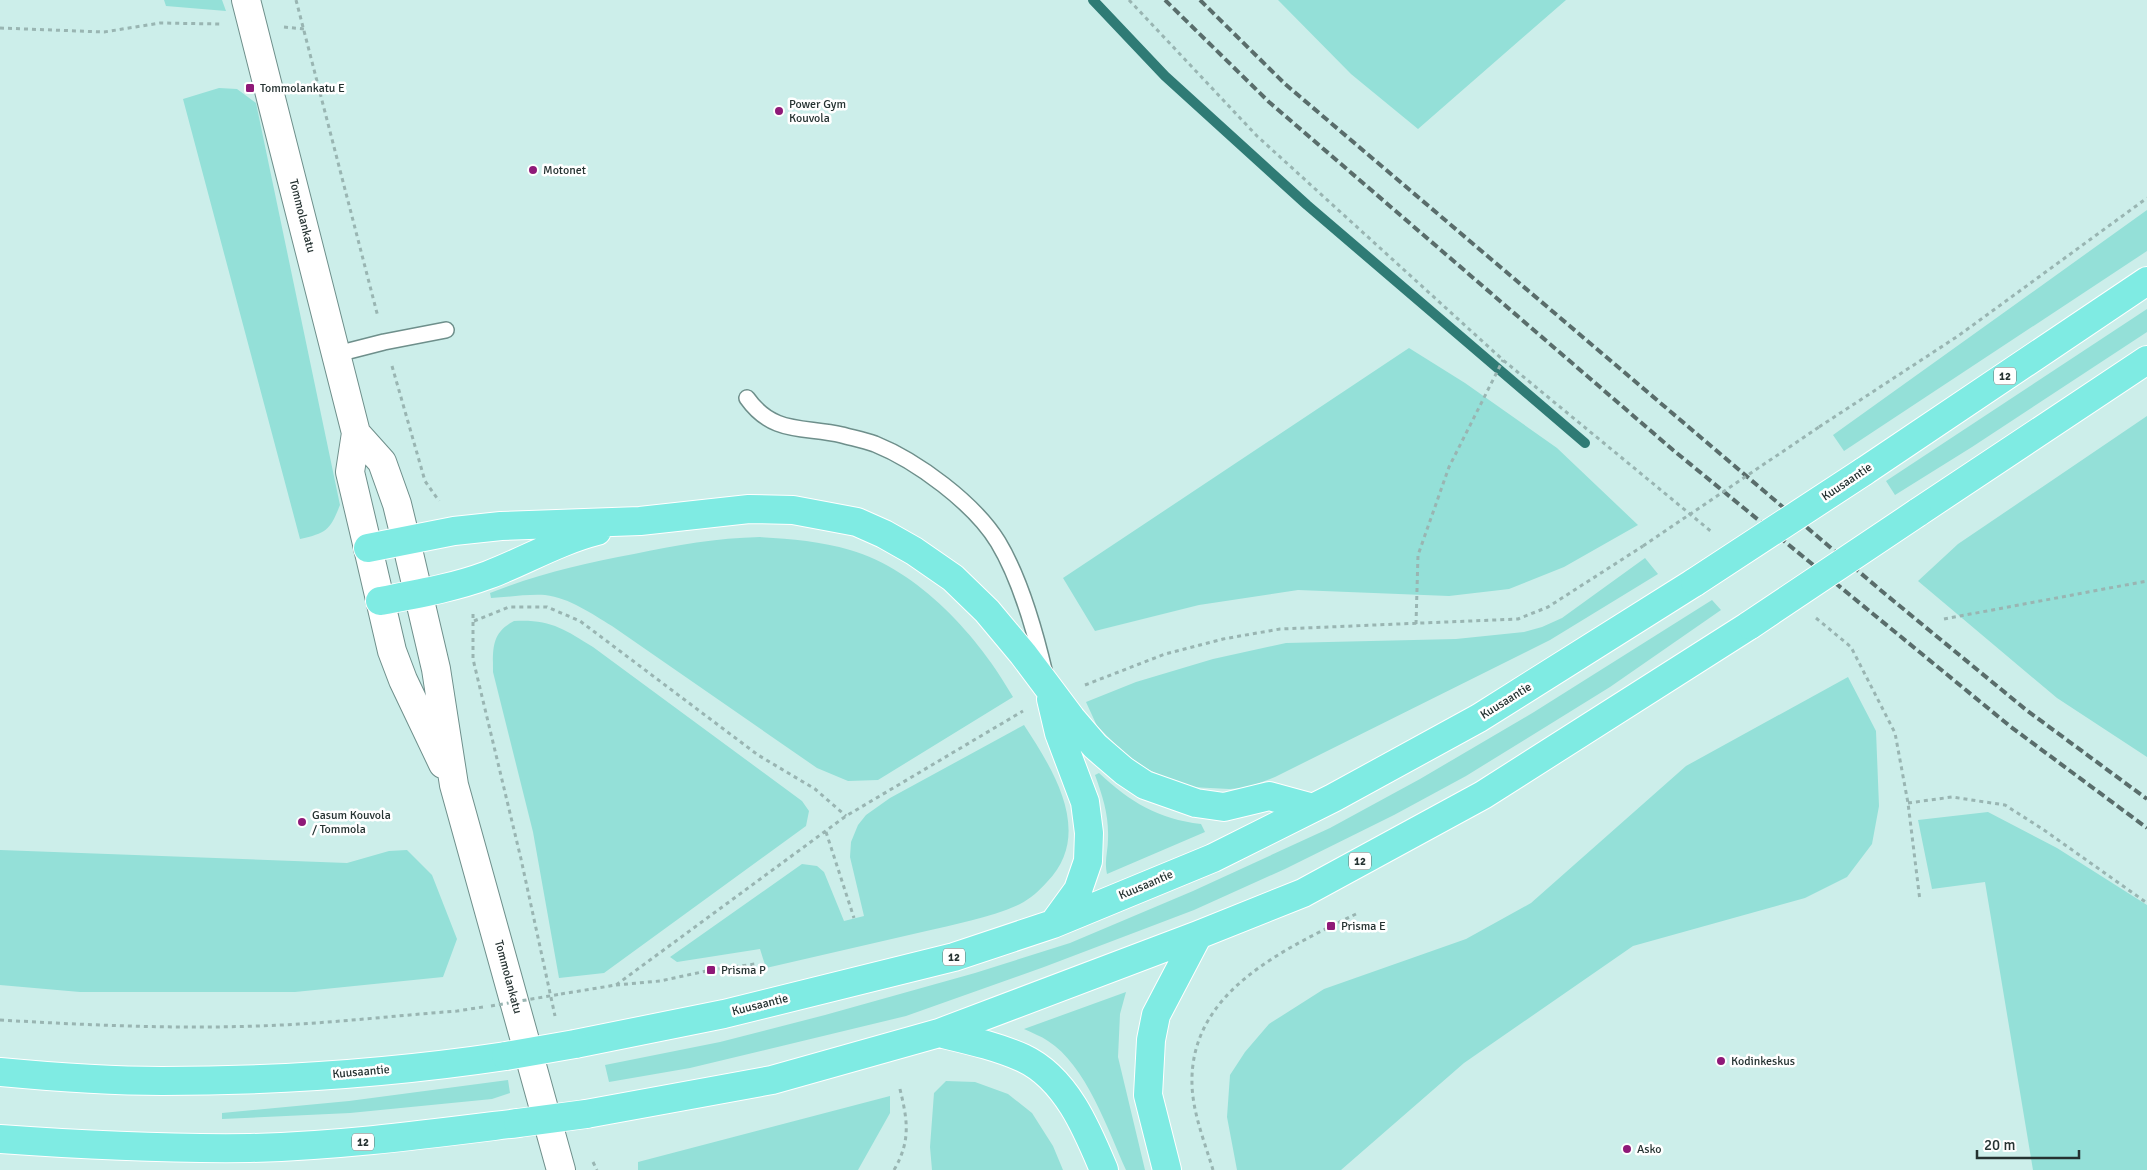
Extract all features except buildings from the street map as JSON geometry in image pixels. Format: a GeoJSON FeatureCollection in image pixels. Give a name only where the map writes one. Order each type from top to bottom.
{"type":"FeatureCollection","features":[{"type":"Feature","properties":{"kind":"main road","name":"Kuusaantie"},"geometry":{"type":"LineString","coordinates":[[0,1072],[76,1078],[162,1081],[292,1078],[506,1056],[724,1014],[954,957],[1054,924],[1213,858],[1313,808],[1479,718],[1695,582],[1863,472],[2147,281]]}},
{"type":"Feature","properties":{"kind":"main road","name":"12"},"geometry":{"type":"LineString","coordinates":[[0,1139],[120,1147],[250,1148],[368,1141],[586,1114],[772,1080],[939,1034],[1303,893],[1483,795],[1750,624],[2147,360]]}},
{"type":"Feature","properties":{"kind":"main road"},"geometry":{"type":"LineString","coordinates":[[368,548],[454,531],[500,526],[640,521],[749,509],[794,510],[857,522],[884,534],[914,551],[953,578],[993,618],[1024,654],[1095,746],[1145,786],[1196,803],[1224,806],[1269,796],[1313,808]]}},
{"type":"Feature","properties":{"kind":"main road"},"geometry":{"type":"LineString","coordinates":[[380,601],[466,582],[490,574],[543,550],[585,534],[640,521]]}},
{"type":"Feature","properties":{"kind":"main road"},"geometry":{"type":"LineString","coordinates":[[1049,688],[1059,733],[1085,802],[1089,833],[1088,861],[1078,890],[1054,924]]}},
{"type":"Feature","properties":{"kind":"main road"},"geometry":{"type":"LineString","coordinates":[[1167,1170],[1148,1095],[1151,1040],[1156,1015],[1198,935]]}},
{"type":"Feature","properties":{"kind":"main road"},"geometry":{"type":"LineString","coordinates":[[939,1034],[991,1046],[1025,1059],[1051,1077],[1072,1103],[1094,1144],[1104,1170]]}},
{"type":"Feature","properties":{"kind":"street","name":"Tommolankatu"},"geometry":{"type":"LineString","coordinates":[[246,0],[356,433],[350,472],[392,651],[402,680],[454,785]]}},
{"type":"Feature","properties":{"kind":"street","name":"Tommolankatu"},"geometry":{"type":"LineString","coordinates":[[356,433],[382,462],[397,504],[436,669],[454,785],[561,1170]]}},
{"type":"Feature","properties":{"kind":"lane"},"geometry":{"type":"LineString","coordinates":[[337,354],[384,342],[446,330]]}},
{"type":"Feature","properties":{"kind":"lane"},"geometry":{"type":"LineString","coordinates":[[747,398],[755,410],[765,419],[779,424],[840,434],[875,444],[908,461],[942,484],[972,510],[998,542],[1018,585],[1036,633],[1049,688]]}},
{"type":"Feature","properties":{"kind":"path"},"geometry":{"type":"LineString","coordinates":[[296,0],[384,342],[425,481],[444,509]]}},
{"type":"Feature","properties":{"kind":"path"},"geometry":{"type":"LineString","coordinates":[[1130,0],[1257,136],[1503,360],[1717,536]]}},
{"type":"Feature","properties":{"kind":"path"},"geometry":{"type":"LineString","coordinates":[[0,28],[104,32],[160,23],[224,24]]}},
{"type":"Feature","properties":{"kind":"path"},"geometry":{"type":"LineString","coordinates":[[1079,688],[1166,654],[1223,639],[1280,629],[1518,618],[1548,607],[1958,336],[2147,198]]}},
{"type":"Feature","properties":{"kind":"path"},"geometry":{"type":"LineString","coordinates":[[1416,624],[1418,555],[1449,467],[1503,360]]}},
{"type":"Feature","properties":{"kind":"path"},"geometry":{"type":"LineString","coordinates":[[1944,619],[2147,581]]}},
{"type":"Feature","properties":{"kind":"path"},"geometry":{"type":"LineString","coordinates":[[474,622],[509,607],[547,607],[580,621],[758,755],[815,789],[846,816]]}},
{"type":"Feature","properties":{"kind":"path"},"geometry":{"type":"LineString","coordinates":[[473,610],[473,659],[521,859],[555,1018]]}},
{"type":"Feature","properties":{"kind":"path"},"geometry":{"type":"LineString","coordinates":[[1814,616],[1852,648],[1895,733],[1908,803],[1920,901]]}},
{"type":"Feature","properties":{"kind":"path"},"geometry":{"type":"LineString","coordinates":[[616,985],[846,816],[1025,710]]}},
{"type":"Feature","properties":{"kind":"path"},"geometry":{"type":"LineString","coordinates":[[1908,803],[1952,797],[2005,805],[2147,902]]}},
{"type":"Feature","properties":{"kind":"path"},"geometry":{"type":"LineString","coordinates":[[826,832],[854,918]]}},
{"type":"Feature","properties":{"kind":"path"},"geometry":{"type":"LineString","coordinates":[[1213,1170],[1197,1115],[1192,1086],[1193,1060],[1203,1028],[1220,1002],[1245,977],[1271,959],[1356,914]]}},
{"type":"Feature","properties":{"kind":"path"},"geometry":{"type":"LineString","coordinates":[[0,1020],[166,1027],[258,1026],[457,1012],[616,985],[660,981],[712,970],[755,964]]}},
{"type":"Feature","properties":{"kind":"path"},"geometry":{"type":"LineString","coordinates":[[894,1170],[900,1159],[907,1134],[906,1116],[899,1085]]}},
{"type":"Feature","properties":{"kind":"path"},"geometry":{"type":"LineString","coordinates":[[590,1156],[597,1170]]}},
{"type":"Feature","properties":{"kind":"shaded area"},"geometry":{"type":"Polygon","coordinates":[[[164,0],[222,0],[226,11],[166,6],[164,0]]]}},
{"type":"Feature","properties":{"kind":"shaded area"},"geometry":{"type":"Polygon","coordinates":[[[1278,0],[1566,0],[1418,129],[1351,74],[1278,0]]]}},
{"type":"Feature","properties":{"kind":"shaded area"},"geometry":{"type":"Polygon","coordinates":[[[219,88],[237,89],[256,103],[340,505],[333,520],[326,529],[316,535],[300,539],[183,99],[219,88]]]}},
{"type":"Feature","properties":{"kind":"shaded area"},"geometry":{"type":"Polygon","coordinates":[[[2147,210],[2147,251],[1844,451],[1833,435],[2147,210]]]}},
{"type":"Feature","properties":{"kind":"shaded area"},"geometry":{"type":"Polygon","coordinates":[[[2147,309],[2147,332],[1972,447],[1895,495],[1886,481],[2147,309]]]}},
{"type":"Feature","properties":{"kind":"shaded area"},"geometry":{"type":"Polygon","coordinates":[[[1409,348],[1465,383],[1557,448],[1638,525],[1564,567],[1509,589],[1449,596],[1298,590],[1199,605],[1095,631],[1063,578],[1409,348]]]}},
{"type":"Feature","properties":{"kind":"shaded area"},"geometry":{"type":"Polygon","coordinates":[[[2147,416],[2147,757],[2057,698],[1918,581],[1958,544],[2147,416]]]}},
{"type":"Feature","properties":{"kind":"shaded area"},"geometry":{"type":"Polygon","coordinates":[[[760,537],[828,544],[875,560],[900,573],[923,589],[965,629],[999,674],[1013,697],[878,780],[848,781],[817,768],[612,626],[580,607],[563,599],[545,595],[491,598],[490,593],[508,586],[580,565],[712,540],[760,537]]]}},
{"type":"Feature","properties":{"kind":"shaded area"},"geometry":{"type":"Polygon","coordinates":[[[1645,558],[1658,574],[1550,640],[1275,777],[1246,788],[1191,787],[1145,768],[1122,751],[1097,726],[1086,702],[1136,682],[1213,659],[1286,643],[1456,639],[1524,632],[1542,627],[1562,618],[1645,558]]]}},
{"type":"Feature","properties":{"kind":"shaded area"},"geometry":{"type":"Polygon","coordinates":[[[1712,600],[1721,610],[1610,687],[1466,776],[1394,815],[1285,869],[1194,910],[1044,967],[906,1016],[690,1068],[609,1082],[605,1065],[720,1042],[975,973],[1070,943],[1193,891],[1330,828],[1420,779],[1534,712],[1712,600]]]}},
{"type":"Feature","properties":{"kind":"shaded area"},"geometry":{"type":"Polygon","coordinates":[[[514,621],[537,622],[556,626],[593,647],[802,801],[809,811],[806,826],[604,973],[559,978],[533,832],[493,672],[494,649],[497,636],[506,626],[514,621]]]}},
{"type":"Feature","properties":{"kind":"shaded area"},"geometry":{"type":"Polygon","coordinates":[[[1848,677],[1876,731],[1879,806],[1872,844],[1847,877],[1805,898],[1633,946],[1464,1063],[1341,1170],[1237,1170],[1227,1117],[1230,1075],[1245,1052],[1269,1024],[1324,989],[1466,939],[1531,903],[1686,766],[1848,677]]]}},
{"type":"Feature","properties":{"kind":"shaded area"},"geometry":{"type":"Polygon","coordinates":[[[1024,725],[1057,782],[1068,823],[1067,844],[1061,863],[1044,885],[1027,900],[1009,909],[972,920],[766,968],[760,949],[677,962],[670,957],[802,864],[817,866],[824,872],[844,921],[864,916],[850,857],[851,842],[858,825],[866,815],[890,798],[1024,725]]]}},
{"type":"Feature","properties":{"kind":"shaded area"},"geometry":{"type":"Polygon","coordinates":[[[1099,773],[1134,801],[1146,808],[1171,818],[1201,824],[1205,832],[1107,874],[1108,822],[1095,775],[1099,773]]]}},
{"type":"Feature","properties":{"kind":"shaded area"},"geometry":{"type":"Polygon","coordinates":[[[1988,812],[2057,848],[2147,905],[2147,1170],[2033,1170],[1985,882],[1932,889],[1918,820],[1988,812]]]}},
{"type":"Feature","properties":{"kind":"shaded area"},"geometry":{"type":"Polygon","coordinates":[[[0,850],[347,863],[389,851],[407,850],[432,875],[457,939],[443,977],[295,992],[80,992],[0,985],[0,850]]]}},
{"type":"Feature","properties":{"kind":"shaded area"},"geometry":{"type":"Polygon","coordinates":[[[1126,992],[1120,1014],[1118,1057],[1145,1170],[1126,1170],[1085,1082],[1074,1066],[1062,1052],[1048,1041],[1024,1029],[1126,992]]]}},
{"type":"Feature","properties":{"kind":"shaded area"},"geometry":{"type":"Polygon","coordinates":[[[508,1080],[510,1093],[492,1099],[350,1113],[222,1119],[222,1113],[349,1101],[508,1080]]]}},
{"type":"Feature","properties":{"kind":"shaded area"},"geometry":{"type":"Polygon","coordinates":[[[946,1081],[975,1082],[1008,1094],[1032,1113],[1053,1146],[1063,1170],[932,1170],[930,1147],[934,1093],[946,1081]]]}},
{"type":"Feature","properties":{"kind":"shaded area"},"geometry":{"type":"Polygon","coordinates":[[[890,1096],[890,1113],[858,1170],[638,1170],[638,1162],[890,1096]]]}},
{"type":"Feature","properties":{"kind":"waterway"},"geometry":{"type":"LineString","coordinates":[[1093,0],[1165,76],[1307,205],[1585,443]]}},
{"type":"Feature","properties":{"kind":"railway"},"geometry":{"type":"LineString","coordinates":[[1165,0],[1269,102],[1673,450],[2011,727],[2147,828]]}},
{"type":"Feature","properties":{"kind":"railway"},"geometry":{"type":"LineString","coordinates":[[1200,0],[1285,84],[1884,593],[2025,709],[2147,799]]}},
{"type":"Feature","properties":{"kind":"place","name":"Tommolankatu E"},"geometry":{"type":"Point","coordinates":[250,88]}},
{"type":"Feature","properties":{"kind":"place","name":"Power Gym Kouvola"},"geometry":{"type":"Point","coordinates":[779,111]}},
{"type":"Feature","properties":{"kind":"place","name":"Motonet"},"geometry":{"type":"Point","coordinates":[533,170]}},
{"type":"Feature","properties":{"kind":"place","name":"Gasum Kouvola / Tommola"},"geometry":{"type":"Point","coordinates":[302,822]}},
{"type":"Feature","properties":{"kind":"place","name":"Prisma E"},"geometry":{"type":"Point","coordinates":[1331,926]}},
{"type":"Feature","properties":{"kind":"place","name":"Prisma P"},"geometry":{"type":"Point","coordinates":[711,970]}},
{"type":"Feature","properties":{"kind":"place","name":"Kodinkeskus"},"geometry":{"type":"Point","coordinates":[1721,1061]}},
{"type":"Feature","properties":{"kind":"place","name":"Asko"},"geometry":{"type":"Point","coordinates":[1627,1149]}}]}
